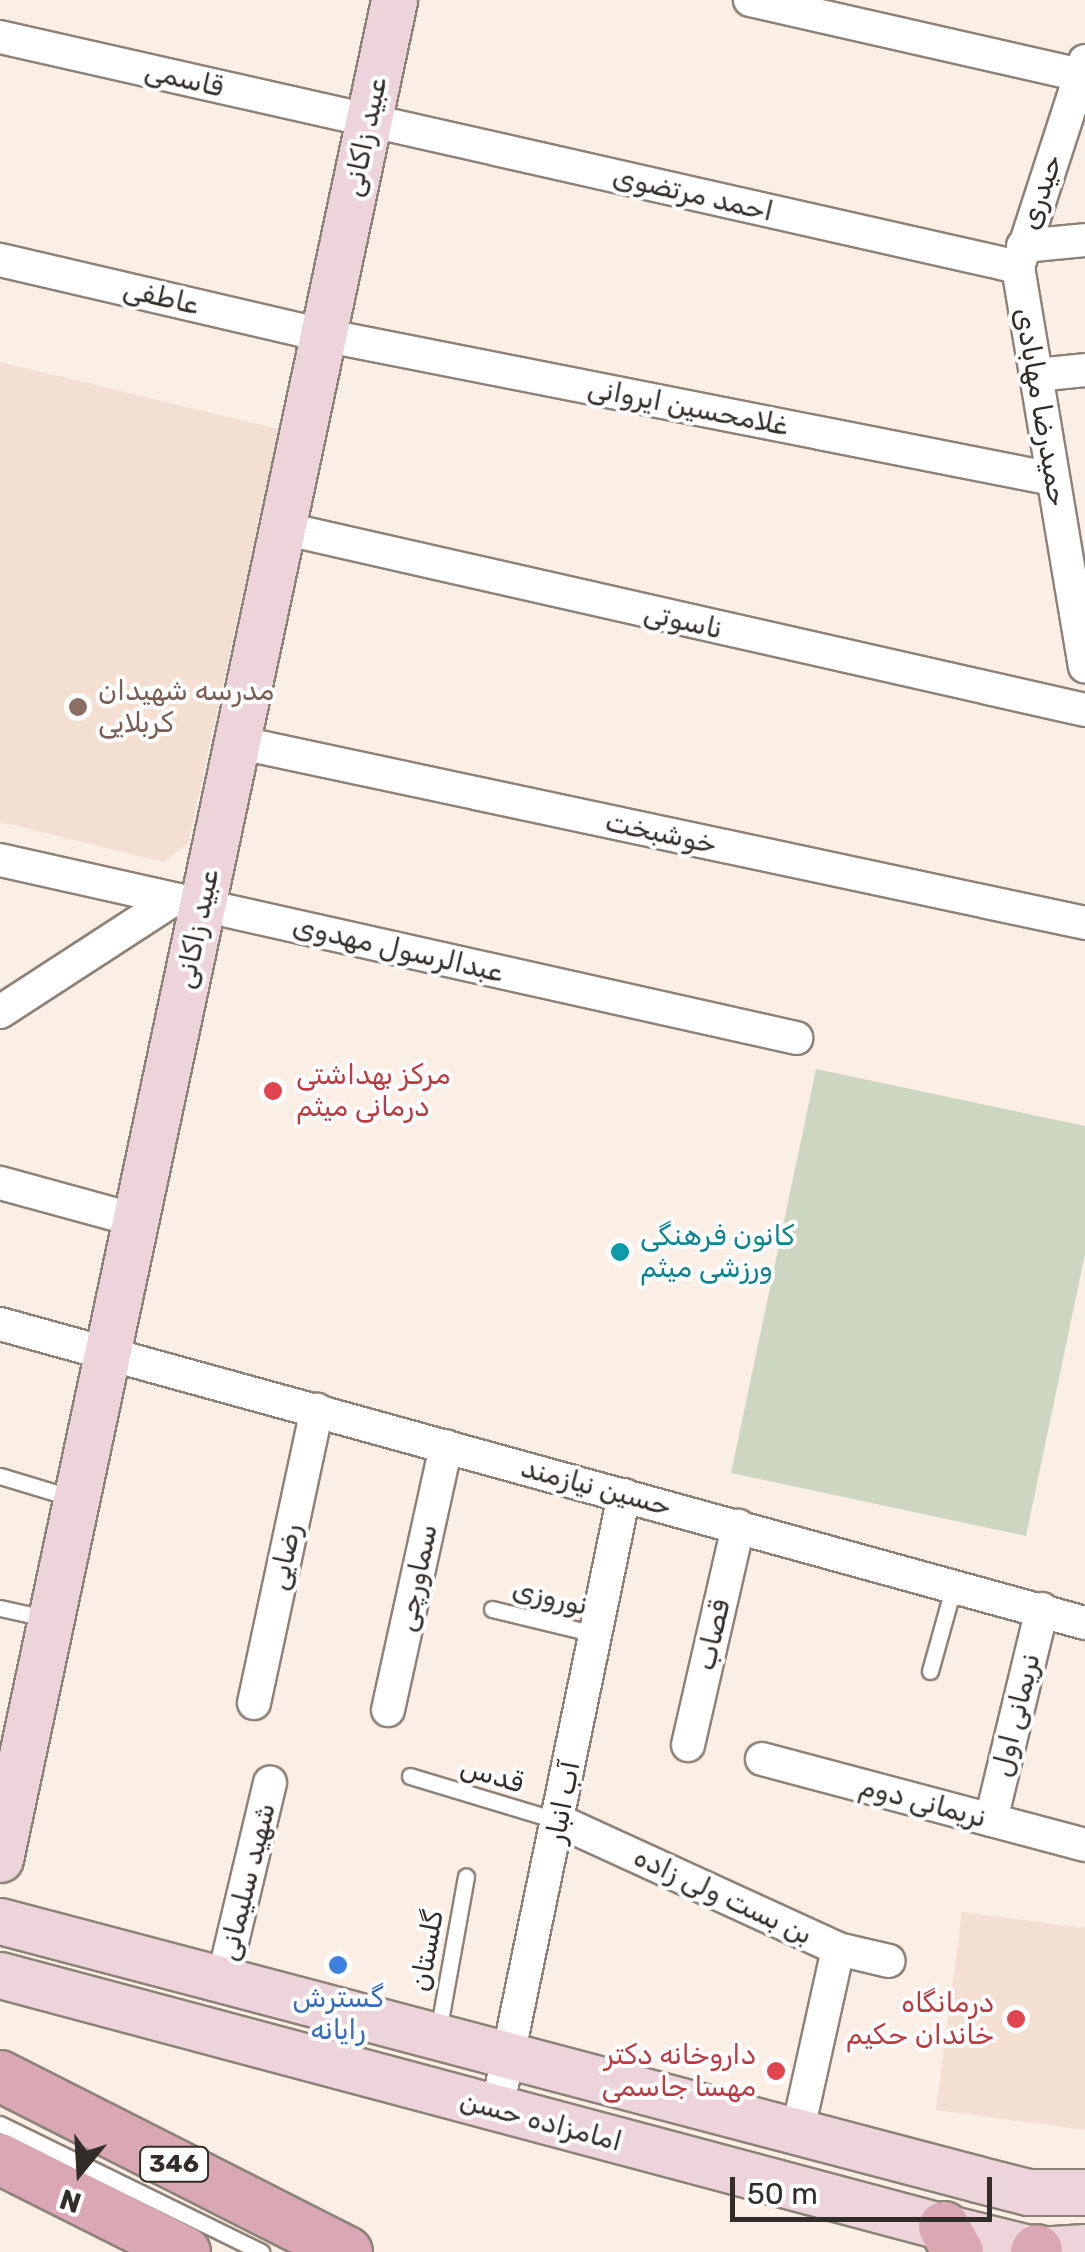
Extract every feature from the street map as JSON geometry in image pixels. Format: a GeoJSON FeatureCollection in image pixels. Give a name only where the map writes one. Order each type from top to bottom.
{"type":"FeatureCollection","features":[{"type":"Feature","properties":{"kind":"main road","name":"عبید زاکانی"},"geometry":{"type":"LineString","coordinates":[[0,1859],[135,1220],[188,902],[236,742],[394,0]]}},
{"type":"Feature","properties":{"kind":"main road","name":"امامزاده حسن"},"geometry":{"type":"LineString","coordinates":[[0,1920],[797,2134],[1028,2192],[1085,2192]]}},
{"type":"Feature","properties":{"kind":"main road","name":"امامزاده حسن"},"geometry":{"type":"LineString","coordinates":[[0,1976],[497,2109],[951,2240],[1053,2250]]}},
{"type":"Feature","properties":{"kind":"main road","name":"346"},"geometry":{"type":"LineString","coordinates":[[0,2076],[348,2252]]}},
{"type":"Feature","properties":{"kind":"main road","name":"346"},"geometry":{"type":"LineString","coordinates":[[0,2159],[185,2252]]}},
{"type":"Feature","properties":{"kind":"street"},"geometry":{"type":"LineString","coordinates":[[750,0],[1083,68]]}},
{"type":"Feature","properties":{"kind":"street","name":"قاسمی"},"geometry":{"type":"LineString","coordinates":[[0,37],[368,120]]}},
{"type":"Feature","properties":{"kind":"street","name":"حیدری"},"geometry":{"type":"LineString","coordinates":[[1020,256],[1076,112],[1083,68]]}},
{"type":"Feature","properties":{"kind":"street","name":"احمد مرتضوی"},"geometry":{"type":"LineString","coordinates":[[368,120],[1020,256],[1085,240]]}},
{"type":"Feature","properties":{"kind":"street","name":"حمیدرضا مهابادی"},"geometry":{"type":"LineString","coordinates":[[1020,256],[1053,479],[1079,590],[1085,666]]}},
{"type":"Feature","properties":{"kind":"street","name":"عاطفی"},"geometry":{"type":"LineString","coordinates":[[0,260],[323,334]]}},
{"type":"Feature","properties":{"kind":"street","name":"غلامحسین ایروانی"},"geometry":{"type":"LineString","coordinates":[[323,334],[1053,479]]}},
{"type":"Feature","properties":{"kind":"street"},"geometry":{"type":"LineString","coordinates":[[1036,374],[1085,370]]}},
{"type":"Feature","properties":{"kind":"street","name":"ناسوتی"},"geometry":{"type":"LineString","coordinates":[[282,528],[1085,710]]}},
{"type":"Feature","properties":{"kind":"street","name":"خوشبخت"},"geometry":{"type":"LineString","coordinates":[[236,742],[1085,924]]}},
{"type":"Feature","properties":{"kind":"street","name":"عبدالرسول مهدوی"},"geometry":{"type":"LineString","coordinates":[[0,860],[796,1038]]}},
{"type":"Feature","properties":{"kind":"street"},"geometry":{"type":"LineString","coordinates":[[0,1012],[188,902]]}},
{"type":"Feature","properties":{"kind":"street"},"geometry":{"type":"LineString","coordinates":[[0,1183],[135,1220]]}},
{"type":"Feature","properties":{"kind":"street","name":"حسین نیازمند"},"geometry":{"type":"LineString","coordinates":[[0,1324],[1085,1622]]}},
{"type":"Feature","properties":{"kind":"street","name":"رضایی"},"geometry":{"type":"LineString","coordinates":[[254,1704],[317,1410]]}},
{"type":"Feature","properties":{"kind":"street","name":"سماورچی"},"geometry":{"type":"LineString","coordinates":[[388,1710],[446,1446]]}},
{"type":"Feature","properties":{"kind":"street","name":"آب انبار"},"geometry":{"type":"LineString","coordinates":[[497,2109],[560,1821],[624,1495]]}},
{"type":"Feature","properties":{"kind":"street","name":"قصاب"},"geometry":{"type":"LineString","coordinates":[[688,1745],[738,1526]]}},
{"type":"Feature","properties":{"kind":"street","name":"نریمانی اول"},"geometry":{"type":"LineString","coordinates":[[990,1820],[1042,1609]]}},
{"type":"Feature","properties":{"kind":"street","name":"نریمانی دوم"},"geometry":{"type":"LineString","coordinates":[[762,1759],[1085,1846]]}},
{"type":"Feature","properties":{"kind":"street","name":"شهید سلیمانی"},"geometry":{"type":"LineString","coordinates":[[223,1980],[270,1783]]}},
{"type":"Feature","properties":{"kind":"street","name":"بن بست ولی زاده"},"geometry":{"type":"LineString","coordinates":[[560,1821],[838,1949],[890,1961]]}},
{"type":"Feature","properties":{"kind":"street"},"geometry":{"type":"LineString","coordinates":[[797,2134],[838,1949]]}},
{"type":"Feature","properties":{"kind":"lane"},"geometry":{"type":"LineString","coordinates":[[0,1476],[76,1500]]}},
{"type":"Feature","properties":{"kind":"lane"},"geometry":{"type":"LineString","coordinates":[[930,1670],[954,1585]]}},
{"type":"Feature","properties":{"kind":"lane"},"geometry":{"type":"LineString","coordinates":[[0,1608],[51,1619]]}},
{"type":"Feature","properties":{"kind":"lane","name":"نوروزی"},"geometry":{"type":"LineString","coordinates":[[492,1609],[595,1634]]}},
{"type":"Feature","properties":{"kind":"lane","name":"قدس"},"geometry":{"type":"LineString","coordinates":[[410,1776],[560,1821]]}},
{"type":"Feature","properties":{"kind":"lane","name":"گلستان"},"geometry":{"type":"LineString","coordinates":[[438,2036],[466,1876]]}},
{"type":"Feature","properties":{"kind":"lane"},"geometry":{"type":"LineString","coordinates":[[0,2124],[261,2252]]}},
{"type":"Feature","properties":{"kind":"shaded area"},"geometry":{"type":"Polygon","coordinates":[[[0,362],[279,429],[188,844],[163,862],[0,822],[0,362]]]}},
{"type":"Feature","properties":{"kind":"shaded area","name":"درمانگاه خاندان حکیم"},"geometry":{"type":"Polygon","coordinates":[[[962,1912],[1085,1928],[1085,2130],[936,2110],[962,1912]]]}},
{"type":"Feature","properties":{"kind":"green space"},"geometry":{"type":"Polygon","coordinates":[[[816,1069],[1085,1126],[1085,1254],[1026,1536],[731,1473],[816,1069]]]}},
{"type":"Feature","properties":{"kind":"place","name":"مدرسه شهیدان کربلایی"},"geometry":{"type":"Point","coordinates":[78,707]}},
{"type":"Feature","properties":{"kind":"place","name":"مرکز بهداشتی درمانی میثم"},"geometry":{"type":"Point","coordinates":[273,1091]}},
{"type":"Feature","properties":{"kind":"place","name":"کانون فرهنگی ورزشی میثم"},"geometry":{"type":"Point","coordinates":[620,1252]}},
{"type":"Feature","properties":{"kind":"place","name":"گسترش رایانه"},"geometry":{"type":"Point","coordinates":[338,1965]}},
{"type":"Feature","properties":{"kind":"place","name":"درمانگاه خاندان حکیم"},"geometry":{"type":"Point","coordinates":[1016,2019]}},
{"type":"Feature","properties":{"kind":"place","name":"داروخانه دکتر مهسا جاسمی"},"geometry":{"type":"Point","coordinates":[776,2071]}}]}
